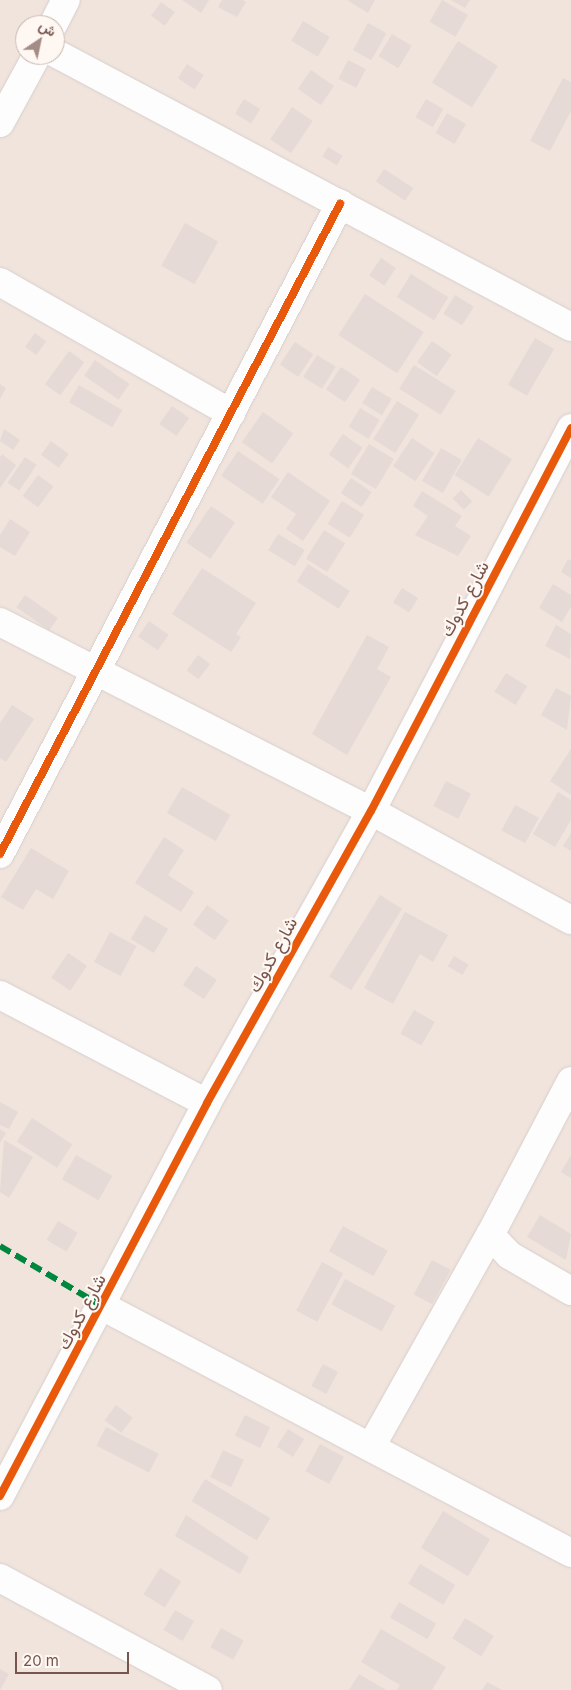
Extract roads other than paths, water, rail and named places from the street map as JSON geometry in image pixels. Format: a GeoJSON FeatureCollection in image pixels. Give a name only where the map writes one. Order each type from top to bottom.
{"type":"FeatureCollection","features":[{"type":"Feature","properties":{"kind":"street"},"geometry":{"type":"LineString","coordinates":[[58,15],[66,0]]}},
{"type":"Feature","properties":{"kind":"street"},"geometry":{"type":"LineString","coordinates":[[65,58],[571,326]]}},
{"type":"Feature","properties":{"kind":"street"},"geometry":{"type":"LineString","coordinates":[[0,123],[32,65]]}},
{"type":"Feature","properties":{"kind":"street"},"geometry":{"type":"LineString","coordinates":[[0,854],[340,204]]}},
{"type":"Feature","properties":{"kind":"street"},"geometry":{"type":"LineString","coordinates":[[0,282],[231,413]]}},
{"type":"Feature","properties":{"kind":"street","name":"شارع كدوك"},"geometry":{"type":"LineString","coordinates":[[0,1496],[102,1306],[207,1103],[371,811],[571,428]]}},
{"type":"Feature","properties":{"kind":"street"},"geometry":{"type":"LineString","coordinates":[[0,622],[371,811],[571,920]]}},
{"type":"Feature","properties":{"kind":"street"},"geometry":{"type":"LineString","coordinates":[[0,995],[207,1103]]}},
{"type":"Feature","properties":{"kind":"street"},"geometry":{"type":"LineString","coordinates":[[372,1445],[490,1235],[571,1081]]}},
{"type":"Feature","properties":{"kind":"street"},"geometry":{"type":"LineString","coordinates":[[490,1235],[509,1255],[571,1292]]}},
{"type":"Feature","properties":{"kind":"street"},"geometry":{"type":"LineString","coordinates":[[102,1306],[372,1445],[571,1553]]}},
{"type":"Feature","properties":{"kind":"street"},"geometry":{"type":"LineString","coordinates":[[0,1578],[208,1690]]}}]}
